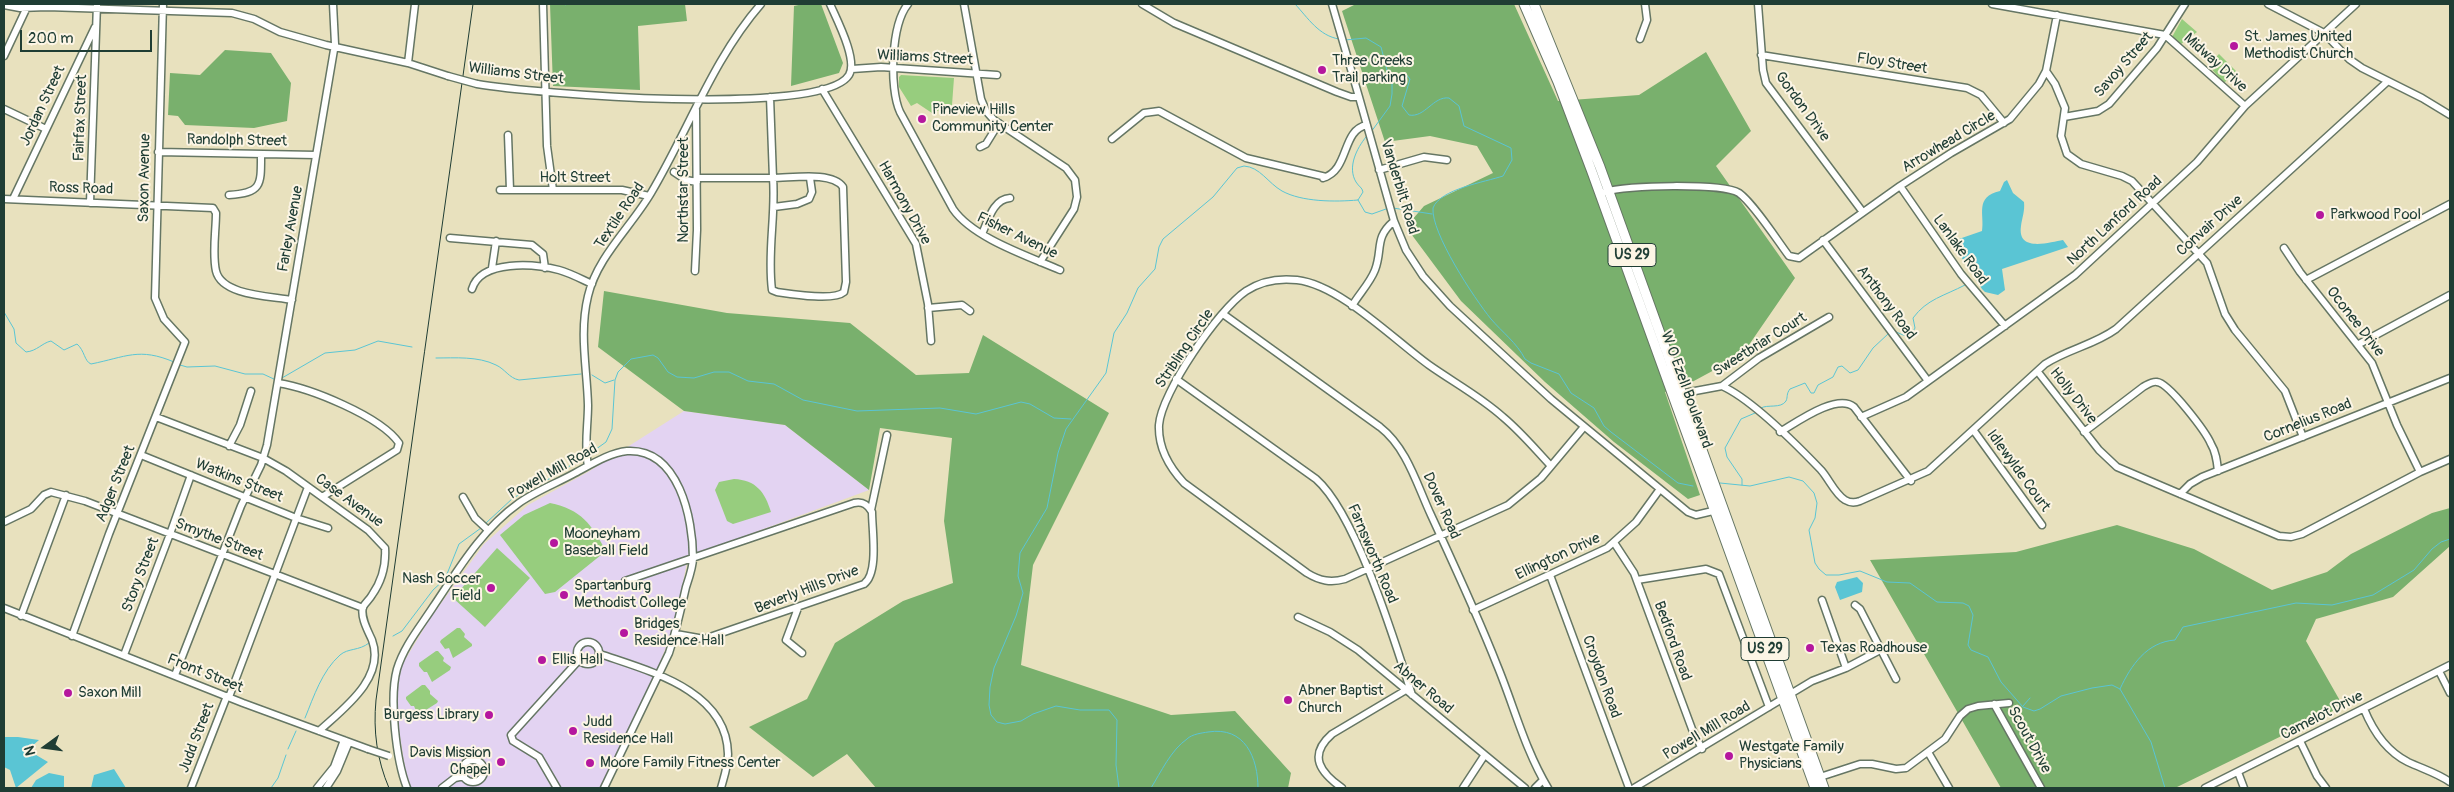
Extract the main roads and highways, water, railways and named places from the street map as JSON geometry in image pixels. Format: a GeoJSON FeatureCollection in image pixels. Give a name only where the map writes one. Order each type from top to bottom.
{"type":"FeatureCollection","features":[{"type":"Feature","properties":{"kind":"main road","name":"W O Ezell Boulevard"},"geometry":{"type":"LineString","coordinates":[[1524,4],[1577,119]]}},
{"type":"Feature","properties":{"kind":"main road","name":"W O Ezell Boulevard"},"geometry":{"type":"LineString","coordinates":[[1534,4],[1677,394],[1724,509],[1816,782],[1824,788]]}},
{"type":"Feature","properties":{"kind":"main road","name":"W O Ezell Boulevard"},"geometry":{"type":"LineString","coordinates":[[1677,394],[1713,511],[1788,696]]}},
{"type":"Feature","properties":{"kind":"water"},"geometry":{"type":"Polygon","coordinates":[[[2007,180],[2013,193],[2024,202],[2021,234],[2024,240],[2029,243],[2043,244],[2063,240],[2068,247],[2002,269],[2005,290],[1998,295],[1985,292],[1982,289],[1954,246],[1956,240],[1982,231],[1982,207],[1984,202],[1992,194],[2000,191],[2007,180]]]}},
{"type":"Feature","properties":{"kind":"water"},"geometry":{"type":"Polygon","coordinates":[[[1857,577],[1863,583],[1862,592],[1840,600],[1835,587],[1837,582],[1857,577]]]}},
{"type":"Feature","properties":{"kind":"water"},"geometry":{"type":"Polygon","coordinates":[[[4,737],[39,740],[31,747],[31,752],[48,762],[16,788],[10,770],[4,767],[4,737]]]}},
{"type":"Feature","properties":{"kind":"water"},"geometry":{"type":"Polygon","coordinates":[[[114,769],[126,788],[91,788],[94,775],[114,769]]]}},
{"type":"Feature","properties":{"kind":"water"},"geometry":{"type":"Polygon","coordinates":[[[49,773],[64,776],[64,788],[31,788],[36,780],[49,773]]]}},
{"type":"Feature","properties":{"kind":"waterway"},"geometry":{"type":"LineString","coordinates":[[1295,4],[1320,30],[1339,39]]}},
{"type":"Feature","properties":{"kind":"waterway"},"geometry":{"type":"LineString","coordinates":[[1345,40],[1366,38],[1381,47],[1388,74],[1392,80],[1390,106],[1371,132]]}},
{"type":"Feature","properties":{"kind":"waterway"},"geometry":{"type":"LineString","coordinates":[[1393,80],[1405,73],[1410,79],[1402,106],[1409,115],[1420,113],[1438,100],[1449,98],[1459,106],[1464,126],[1511,148],[1512,160],[1503,176],[1453,191],[1437,201],[1433,208],[1434,219],[1446,249],[1465,281],[1495,324],[1514,343],[1525,359],[1559,374],[1571,393],[1594,408],[1604,426],[1611,432],[1678,483],[1693,486]]}},
{"type":"Feature","properties":{"kind":"waterway"},"geometry":{"type":"LineString","coordinates":[[1119,788],[1116,765],[1117,720],[1109,710],[1080,710],[1056,706],[1033,714],[1021,721],[1005,724],[997,722],[991,715],[989,705],[994,668],[1016,616],[1023,593],[1018,576],[1020,553],[1047,508],[1058,453],[1066,429],[1106,373],[1114,333],[1127,313],[1138,288],[1155,269],[1159,247],[1163,239],[1213,197],[1237,168],[1244,166],[1255,169],[1277,188],[1290,195],[1329,201],[1358,200],[1363,192],[1356,182],[1352,170],[1354,158],[1366,137]]}},
{"type":"Feature","properties":{"kind":"waterway"},"geometry":{"type":"LineString","coordinates":[[1358,200],[1365,212],[1372,214],[1386,209]]}},
{"type":"Feature","properties":{"kind":"waterway"},"geometry":{"type":"LineString","coordinates":[[1393,208],[1432,214]]}},
{"type":"Feature","properties":{"kind":"waterway"},"geometry":{"type":"LineString","coordinates":[[1894,331],[1903,335],[1911,335],[1915,328],[1913,318],[1924,306],[1936,298],[1965,285]]}},
{"type":"Feature","properties":{"kind":"waterway"},"geometry":{"type":"LineString","coordinates":[[4,312],[14,329],[16,343],[26,352],[51,341],[64,350],[77,344],[87,361],[91,364],[123,356],[142,354],[162,357],[174,362]]}},
{"type":"Feature","properties":{"kind":"waterway"},"geometry":{"type":"LineString","coordinates":[[1761,408],[1781,405],[1786,401],[1790,389],[1805,383],[1811,393],[1814,393],[1818,385],[1833,377],[1838,367],[1842,366],[1850,373],[1858,370],[1873,348],[1888,334]]}},
{"type":"Feature","properties":{"kind":"waterway"},"geometry":{"type":"LineString","coordinates":[[282,378],[325,353],[355,350],[378,341],[412,347]]}},
{"type":"Feature","properties":{"kind":"waterway"},"geometry":{"type":"LineString","coordinates":[[592,452],[606,442],[612,429],[615,380],[618,372],[631,359],[653,355],[658,358],[668,372],[677,377],[694,378],[714,372],[729,372],[748,381],[774,384],[803,400],[857,411],[940,408],[976,414],[1021,402],[1030,404],[1054,418],[1071,419]]}},
{"type":"Feature","properties":{"kind":"waterway"},"geometry":{"type":"LineString","coordinates":[[436,358],[482,360],[496,365],[519,380],[581,374]]}},
{"type":"Feature","properties":{"kind":"waterway"},"geometry":{"type":"LineString","coordinates":[[180,365],[187,367],[215,366],[245,374],[263,374],[276,380]]}},
{"type":"Feature","properties":{"kind":"waterway"},"geometry":{"type":"LineString","coordinates":[[592,375],[605,383],[614,380]]}},
{"type":"Feature","properties":{"kind":"waterway"},"geometry":{"type":"LineString","coordinates":[[1742,485],[1742,479],[1727,457],[1725,448],[1741,419],[1755,413]]}},
{"type":"Feature","properties":{"kind":"waterway"},"geometry":{"type":"LineString","coordinates":[[486,523],[513,498],[564,471],[581,456]]}},
{"type":"Feature","properties":{"kind":"waterway"},"geometry":{"type":"LineString","coordinates":[[1720,483],[1750,486],[1789,477],[1803,481],[1814,493],[1817,503],[1815,518],[1809,530],[1815,563],[1819,569],[1826,575],[1839,575],[1860,571],[1887,582],[1910,583],[1937,602],[1963,603],[1969,606],[1973,615],[1968,645],[1971,650],[1988,657],[2001,682],[2023,707],[2034,711],[2061,696],[2092,688],[2112,685],[2120,689],[2151,742],[2165,788]]}},
{"type":"Feature","properties":{"kind":"waterway"},"geometry":{"type":"LineString","coordinates":[[393,636],[402,631],[433,590],[445,579],[459,544],[481,528]]}},
{"type":"Feature","properties":{"kind":"waterway"},"geometry":{"type":"LineString","coordinates":[[2120,689],[2129,672],[2141,656],[2156,645],[2175,640],[2183,627],[2296,603],[2332,605],[2373,595],[2414,570],[2432,549],[2441,542],[2450,539]]}},
{"type":"Feature","properties":{"kind":"waterway"},"geometry":{"type":"LineString","coordinates":[[305,718],[328,668],[346,651],[369,643]]}},
{"type":"Feature","properties":{"kind":"waterway"},"geometry":{"type":"LineString","coordinates":[[2023,706],[2030,698]]}},
{"type":"Feature","properties":{"kind":"waterway"},"geometry":{"type":"LineString","coordinates":[[288,749],[296,731]]}},
{"type":"Feature","properties":{"kind":"waterway"},"geometry":{"type":"LineString","coordinates":[[1151,788],[1176,749],[1189,737],[1221,731],[1240,739],[1247,746],[1255,766],[1258,788]]}},
{"type":"Feature","properties":{"kind":"waterway"},"geometry":{"type":"LineString","coordinates":[[271,788],[278,778],[286,755]]}},
{"type":"Feature","properties":{"kind":"railway"},"geometry":{"type":"LineString","coordinates":[[389,788],[381,767],[377,745],[375,723],[376,700],[473,4]]}},
{"type":"Feature","properties":{"kind":"place","name":"St. James United Methodist Church"},"geometry":{"type":"Point","coordinates":[2234,46]}},
{"type":"Feature","properties":{"kind":"place","name":"Three Creeks Trail parking"},"geometry":{"type":"Point","coordinates":[1322,70]}},
{"type":"Feature","properties":{"kind":"place","name":"Pineview Hills Community Center"},"geometry":{"type":"Point","coordinates":[922,119]}},
{"type":"Feature","properties":{"kind":"place","name":"Parkwood Pool"},"geometry":{"type":"Point","coordinates":[2320,215]}},
{"type":"Feature","properties":{"kind":"place","name":"Mooneyham Baseball Field"},"geometry":{"type":"Point","coordinates":[554,543]}},
{"type":"Feature","properties":{"kind":"place","name":"Nash Soccer Field"},"geometry":{"type":"Point","coordinates":[491,588]}},
{"type":"Feature","properties":{"kind":"place","name":"Spartanburg Methodist College"},"geometry":{"type":"Point","coordinates":[564,595]}},
{"type":"Feature","properties":{"kind":"place","name":"Bridges Residence Hall"},"geometry":{"type":"Point","coordinates":[624,633]}},
{"type":"Feature","properties":{"kind":"place","name":"Texas Roadhouse"},"geometry":{"type":"Point","coordinates":[1810,648]}},
{"type":"Feature","properties":{"kind":"place","name":"Ellis Hall"},"geometry":{"type":"Point","coordinates":[542,660]}},
{"type":"Feature","properties":{"kind":"place","name":"Saxon Mill"},"geometry":{"type":"Point","coordinates":[68,693]}},
{"type":"Feature","properties":{"kind":"place","name":"Abner Baptist Church"},"geometry":{"type":"Point","coordinates":[1288,700]}},
{"type":"Feature","properties":{"kind":"place","name":"Burgess Library"},"geometry":{"type":"Point","coordinates":[489,715]}},
{"type":"Feature","properties":{"kind":"place","name":"Judd Residence Hall"},"geometry":{"type":"Point","coordinates":[573,731]}},
{"type":"Feature","properties":{"kind":"place","name":"Westgate Family Physicians"},"geometry":{"type":"Point","coordinates":[1729,756]}},
{"type":"Feature","properties":{"kind":"place","name":"Davis Mission Chapel"},"geometry":{"type":"Point","coordinates":[501,762]}},
{"type":"Feature","properties":{"kind":"place","name":"Moore Family Fitness Center"},"geometry":{"type":"Point","coordinates":[590,763]}}]}
